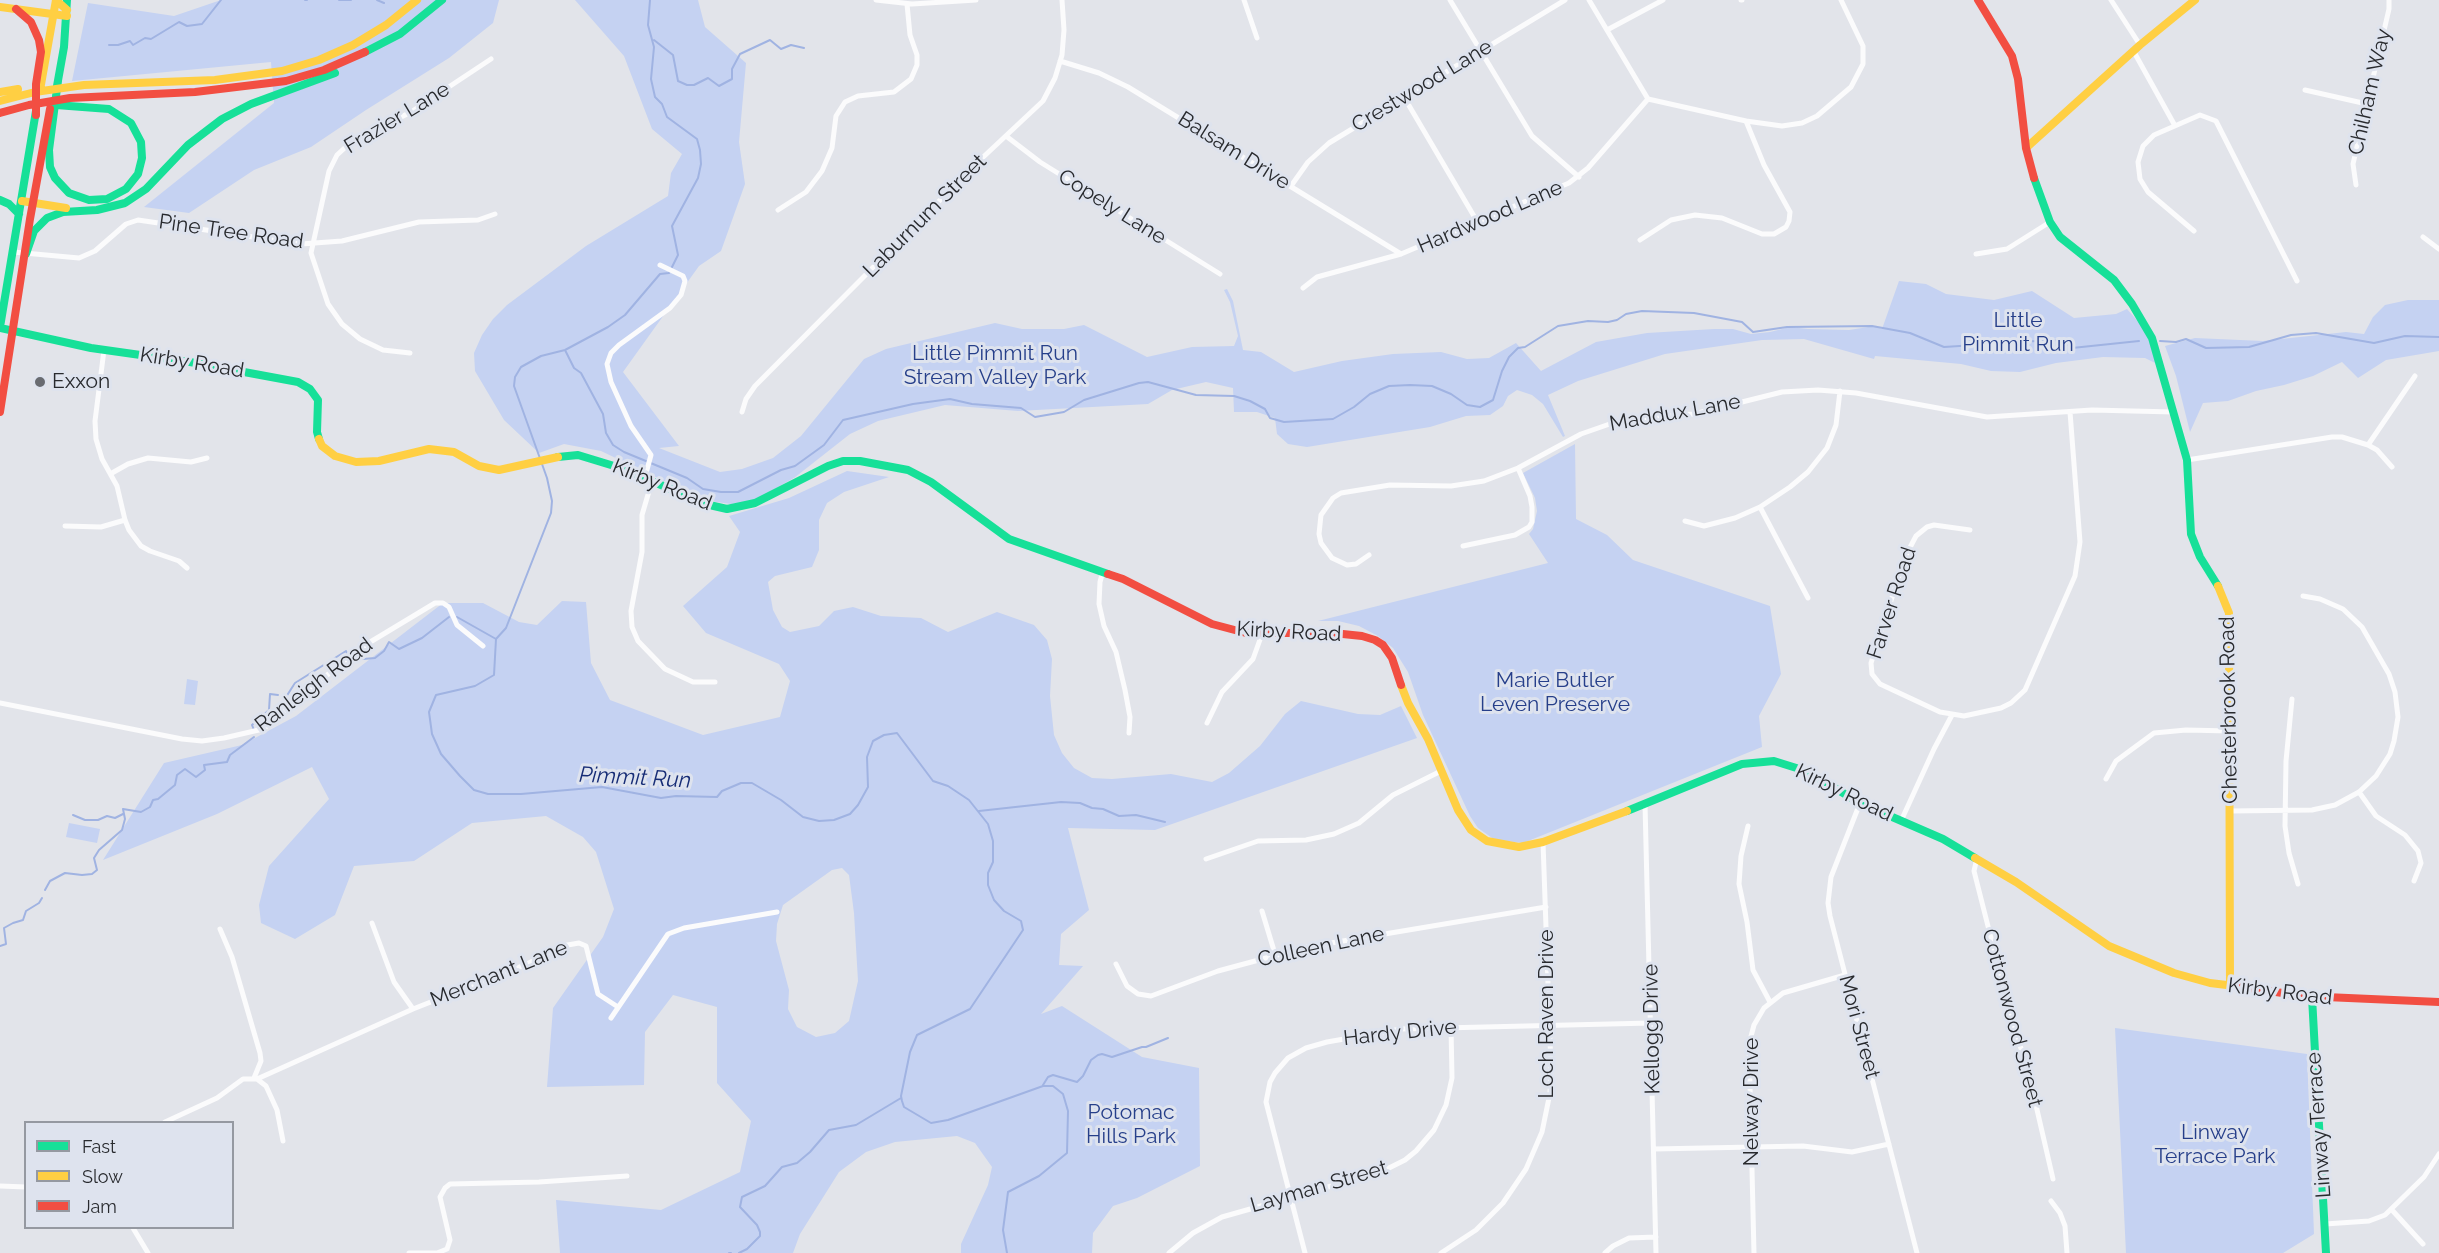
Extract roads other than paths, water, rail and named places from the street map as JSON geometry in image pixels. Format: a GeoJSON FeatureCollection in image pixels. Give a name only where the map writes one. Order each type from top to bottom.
{"type":"FeatureCollection","features":[{"type":"Feature","properties":{"kind":"main road"},"geometry":{"type":"LineString","coordinates":[[56,0],[67,14]]}},
{"type":"Feature","properties":{"kind":"main road"},"geometry":{"type":"LineString","coordinates":[[0,327],[41,71],[56,0]]}},
{"type":"Feature","properties":{"kind":"main road"},"geometry":{"type":"LineString","coordinates":[[0,412],[33,203],[61,68],[68,0]]}},
{"type":"Feature","properties":{"kind":"main road"},"geometry":{"type":"LineString","coordinates":[[0,92],[33,87],[228,79],[295,68],[353,45],[396,17],[417,0]]}},
{"type":"Feature","properties":{"kind":"main road"},"geometry":{"type":"LineString","coordinates":[[26,254],[34,231],[44,220],[58,212],[108,208],[131,200],[151,185],[194,140],[222,119],[251,104],[343,69],[386,45],[442,0]]}},
{"type":"Feature","properties":{"kind":"main road","name":"Chesterbrook Road"},"geometry":{"type":"LineString","coordinates":[[1978,0],[2012,56],[2018,79],[2026,148],[2039,196],[2050,222],[2060,237],[2114,280],[2132,304],[2155,345],[2187,460],[2191,534],[2200,557],[2222,592],[2229,613],[2230,986]]}},
{"type":"Feature","properties":{"kind":"main road"},"geometry":{"type":"LineString","coordinates":[[2026,148],[2140,45],[2195,0]]}},
{"type":"Feature","properties":{"kind":"main road"},"geometry":{"type":"LineString","coordinates":[[0,7],[53,15],[67,14]]}},
{"type":"Feature","properties":{"kind":"main road"},"geometry":{"type":"LineString","coordinates":[[16,9],[29,19],[38,36],[41,71]]}},
{"type":"Feature","properties":{"kind":"main road"},"geometry":{"type":"LineString","coordinates":[[0,113],[29,105],[84,97],[195,92],[276,83],[341,63],[399,34]]}},
{"type":"Feature","properties":{"kind":"main road"},"geometry":{"type":"LineString","coordinates":[[0,100],[84,85]]}},
{"type":"Feature","properties":{"kind":"main road"},"geometry":{"type":"LineString","coordinates":[[29,105],[101,108],[116,112],[126,118],[136,130],[142,150],[139,170],[131,184],[119,194],[99,200],[81,198],[66,191],[57,182],[50,167],[50,121]]}},
{"type":"Feature","properties":{"kind":"main road"},"geometry":{"type":"LineString","coordinates":[[0,200],[9,204],[19,214]]}},
{"type":"Feature","properties":{"kind":"main road"},"geometry":{"type":"LineString","coordinates":[[22,201],[81,211]]}},
{"type":"Feature","properties":{"kind":"main road","name":"Kirby Road"},"geometry":{"type":"LineString","coordinates":[[0,327],[104,350],[233,369],[303,384],[318,400],[320,442],[329,453],[347,460],[379,461],[429,449],[440,449],[454,452],[479,466],[493,470],[509,469],[570,455],[583,456],[648,477],[705,504],[733,508],[755,503],[838,463],[860,461],[893,466],[924,477],[998,532],[1018,543],[1103,571],[1212,624],[1262,634],[1333,633],[1367,637],[1383,645],[1392,658],[1408,703],[1428,740],[1458,810],[1479,837],[1495,844],[1519,847],[1543,842],[1646,804],[1731,768],[1766,761],[1790,765],[1806,771],[1860,803],[1943,839],[1977,858],[2109,946],[2193,979],[2312,997],[2439,1002]]}},
{"type":"Feature","properties":{"kind":"main road","name":"Linway Terrace"},"geometry":{"type":"LineString","coordinates":[[2312,997],[2326,1253]]}},
{"type":"Feature","properties":{"kind":"street"},"geometry":{"type":"LineString","coordinates":[[876,0],[907,4],[976,0]]}},
{"type":"Feature","properties":{"kind":"street","name":"Laburnum Street"},"geometry":{"type":"LineString","coordinates":[[742,412],[746,399],[755,386],[1043,101],[1052,86],[1060,61],[1064,38],[1062,0]]}},
{"type":"Feature","properties":{"kind":"street"},"geometry":{"type":"LineString","coordinates":[[1244,0],[1257,38]]}},
{"type":"Feature","properties":{"kind":"street"},"geometry":{"type":"LineString","coordinates":[[1450,0],[1532,136],[1579,177]]}},
{"type":"Feature","properties":{"kind":"street","name":"Crestwood Lane"},"geometry":{"type":"LineString","coordinates":[[1291,186],[1308,162],[1321,149],[1565,0]]}},
{"type":"Feature","properties":{"kind":"street"},"geometry":{"type":"LineString","coordinates":[[1589,0],[1648,99],[1746,121],[1782,126],[1802,123],[1817,116],[1851,87],[1860,73],[1863,64],[1863,46],[1841,0]]}},
{"type":"Feature","properties":{"kind":"street"},"geometry":{"type":"LineString","coordinates":[[1607,30],[1663,0]]}},
{"type":"Feature","properties":{"kind":"street"},"geometry":{"type":"LineString","coordinates":[[2111,0],[2140,45]]}},
{"type":"Feature","properties":{"kind":"street","name":"Chilham Way"},"geometry":{"type":"LineString","coordinates":[[2356,185],[2353,164],[2389,9],[2389,0]]}},
{"type":"Feature","properties":{"kind":"street"},"geometry":{"type":"LineString","coordinates":[[778,210],[806,192],[822,171],[832,148],[836,116],[845,102],[858,96],[894,92],[911,79],[917,56],[910,35],[907,4]]}},
{"type":"Feature","properties":{"kind":"street"},"geometry":{"type":"LineString","coordinates":[[2134,52],[2174,124]]}},
{"type":"Feature","properties":{"kind":"street","name":"Frazier Lane"},"geometry":{"type":"LineString","coordinates":[[410,353],[396,352],[371,345],[342,324],[321,289],[311,253],[329,171],[342,148],[418,108],[491,59]]}},
{"type":"Feature","properties":{"kind":"street","name":"Balsam Drive"},"geometry":{"type":"LineString","coordinates":[[1060,61],[1099,73],[1128,87],[1401,254]]}},
{"type":"Feature","properties":{"kind":"street"},"geometry":{"type":"LineString","coordinates":[[2305,90],[2367,104]]}},
{"type":"Feature","properties":{"kind":"street"},"geometry":{"type":"LineString","coordinates":[[1404,97],[1478,222]]}},
{"type":"Feature","properties":{"kind":"street","name":"Hardwood Lane"},"geometry":{"type":"LineString","coordinates":[[1303,288],[1317,277],[1401,254],[1556,189],[1579,177],[1648,99]]}},
{"type":"Feature","properties":{"kind":"street"},"geometry":{"type":"LineString","coordinates":[[2194,231],[2148,192],[2138,171],[2140,154],[2148,140],[2174,124],[2200,115],[2216,121],[2297,281]]}},
{"type":"Feature","properties":{"kind":"street"},"geometry":{"type":"LineString","coordinates":[[1640,240],[1671,220],[1695,215],[1722,218],[1768,235],[1786,227],[1790,212],[1764,165],[1746,121]]}},
{"type":"Feature","properties":{"kind":"street","name":"Copely Lane"},"geometry":{"type":"LineString","coordinates":[[1006,136],[1040,162],[1220,274]]}},
{"type":"Feature","properties":{"kind":"street","name":"Pine Tree Road"},"geometry":{"type":"LineString","coordinates":[[13,252],[70,258],[87,255],[126,225],[138,220],[286,243],[314,244],[342,241],[419,222],[478,220],[495,214]]}},
{"type":"Feature","properties":{"kind":"street"},"geometry":{"type":"LineString","coordinates":[[1976,254],[2007,249],[2050,222]]}},
{"type":"Feature","properties":{"kind":"street"},"geometry":{"type":"LineString","coordinates":[[2423,237],[2439,249]]}},
{"type":"Feature","properties":{"kind":"street"},"geometry":{"type":"LineString","coordinates":[[660,265],[683,276],[683,288],[676,302],[619,345],[611,353],[607,364],[611,382],[631,426],[650,452],[651,458],[642,515],[642,552],[631,611],[632,627],[638,641],[664,669],[682,679],[704,683],[715,682]]}},
{"type":"Feature","properties":{"kind":"street"},"geometry":{"type":"LineString","coordinates":[[104,350],[95,429],[98,449],[112,473],[121,499],[124,520],[141,546],[179,561],[187,568]]}},
{"type":"Feature","properties":{"kind":"street"},"geometry":{"type":"LineString","coordinates":[[2368,445],[2415,376]]}},
{"type":"Feature","properties":{"kind":"street","name":"Maddux Lane"},"geometry":{"type":"LineString","coordinates":[[1370,555],[1356,564],[1347,565],[1332,558],[1321,543],[1319,534],[1321,515],[1333,498],[1341,493],[1390,486],[1468,484],[1501,476],[1581,434],[1612,422],[1642,417],[1703,413],[1782,392],[1818,390],[1840,391],[1987,417],[2106,410],[2175,412]]}},
{"type":"Feature","properties":{"kind":"street"},"geometry":{"type":"LineString","coordinates":[[1685,522],[1704,526],[1735,518],[1760,507],[1808,472],[1827,448],[1836,425],[1840,391]]}},
{"type":"Feature","properties":{"kind":"street"},"geometry":{"type":"LineString","coordinates":[[1901,821],[1934,748],[1952,715],[1990,712],[2018,698],[2030,681],[2075,576],[2080,542],[2070,412]]}},
{"type":"Feature","properties":{"kind":"street"},"geometry":{"type":"LineString","coordinates":[[2187,460],[2332,437],[2353,439],[2368,445],[2377,450],[2392,467]]}},
{"type":"Feature","properties":{"kind":"street"},"geometry":{"type":"LineString","coordinates":[[112,473],[128,464],[148,458],[191,462],[207,458]]}},
{"type":"Feature","properties":{"kind":"street"},"geometry":{"type":"LineString","coordinates":[[1463,546],[1515,535],[1529,527],[1532,517],[1530,496],[1518,468]]}},
{"type":"Feature","properties":{"kind":"street"},"geometry":{"type":"LineString","coordinates":[[1760,507],[1808,598]]}},
{"type":"Feature","properties":{"kind":"street"},"geometry":{"type":"LineString","coordinates":[[65,526],[101,527],[124,520]]}},
{"type":"Feature","properties":{"kind":"street","name":"Farver Road"},"geometry":{"type":"LineString","coordinates":[[1952,715],[1940,712],[1880,684],[1872,675],[1871,663],[1907,551],[1916,536],[1927,527],[1934,525],[1970,530]]}},
{"type":"Feature","properties":{"kind":"street"},"geometry":{"type":"LineString","coordinates":[[1103,571],[1099,604],[1104,626],[1116,652],[1125,690],[1130,717],[1129,733]]}},
{"type":"Feature","properties":{"kind":"street"},"geometry":{"type":"LineString","coordinates":[[2230,811],[2285,811],[2335,805],[2359,792],[2376,776],[2390,754],[2397,728],[2395,692],[2362,627],[2351,614],[2332,603],[2303,596]]}},
{"type":"Feature","properties":{"kind":"street","name":"Ranleigh Road"},"geometry":{"type":"LineString","coordinates":[[0,703],[202,741],[263,729],[357,650],[435,603],[443,603],[448,607],[457,625],[483,646]]}},
{"type":"Feature","properties":{"kind":"street"},"geometry":{"type":"LineString","coordinates":[[1207,723],[1222,692],[1253,659],[1262,634]]}},
{"type":"Feature","properties":{"kind":"street"},"geometry":{"type":"LineString","coordinates":[[2292,699],[2286,761],[2285,811],[2286,839],[2298,884]]}},
{"type":"Feature","properties":{"kind":"street"},"geometry":{"type":"LineString","coordinates":[[2106,779],[2116,761],[2154,733],[2230,731]]}},
{"type":"Feature","properties":{"kind":"street"},"geometry":{"type":"LineString","coordinates":[[1206,859],[1258,841],[1306,840],[1334,834],[1359,823],[1393,795],[1441,771]]}},
{"type":"Feature","properties":{"kind":"street"},"geometry":{"type":"LineString","coordinates":[[2359,792],[2376,816],[2406,836],[2418,851],[2421,863],[2414,881]]}},
{"type":"Feature","properties":{"kind":"street","name":"Mori Street"},"geometry":{"type":"LineString","coordinates":[[1860,803],[1833,869],[1829,890],[1830,916],[1917,1253]]}},
{"type":"Feature","properties":{"kind":"street","name":"Kellogg Drive"},"geometry":{"type":"LineString","coordinates":[[1646,804],[1656,1253]]}},
{"type":"Feature","properties":{"kind":"street"},"geometry":{"type":"LineString","coordinates":[[1748,826],[1741,856],[1739,884],[1748,922],[1753,970],[1770,1002]]}},
{"type":"Feature","properties":{"kind":"street","name":"Loch Raven Drive"},"geometry":{"type":"LineString","coordinates":[[1441,1253],[1460,1242],[1490,1217],[1515,1187],[1535,1151],[1542,1132],[1550,1093],[1550,1025],[1543,842]]}},
{"type":"Feature","properties":{"kind":"street","name":"Cottonwood Street"},"geometry":{"type":"LineString","coordinates":[[1977,858],[1974,871],[2008,1009],[2029,1075],[2053,1179]]}},
{"type":"Feature","properties":{"kind":"street","name":"Colleen Lane"},"geometry":{"type":"LineString","coordinates":[[1116,964],[1127,986],[1138,994],[1150,996],[1218,971],[1323,943],[1546,907]]}},
{"type":"Feature","properties":{"kind":"street"},"geometry":{"type":"LineString","coordinates":[[1262,911],[1275,954]]}},
{"type":"Feature","properties":{"kind":"street"},"geometry":{"type":"LineString","coordinates":[[611,1018],[660,944],[674,930],[777,912]]}},
{"type":"Feature","properties":{"kind":"street"},"geometry":{"type":"LineString","coordinates":[[372,923],[394,982],[413,1009]]}},
{"type":"Feature","properties":{"kind":"street"},"geometry":{"type":"LineString","coordinates":[[220,929],[232,957],[260,1053],[261,1061],[256,1079],[266,1086],[277,1110],[283,1141]]}},
{"type":"Feature","properties":{"kind":"street","name":"Merchant Lane"},"geometry":{"type":"LineString","coordinates":[[167,1121],[217,1098],[243,1079],[256,1079],[413,1009],[527,964],[562,946],[579,943],[586,946],[598,994],[618,1007]]}},
{"type":"Feature","properties":{"kind":"street","name":"Nelway Drive"},"geometry":{"type":"LineString","coordinates":[[1754,1253],[1749,1044],[1754,1025],[1770,1002],[1794,988],[1845,975]]}},
{"type":"Feature","properties":{"kind":"street","name":"Hardy Drive"},"geometry":{"type":"LineString","coordinates":[[1305,1253],[1266,1102],[1270,1082],[1280,1065],[1296,1052],[1350,1036],[1401,1029],[1651,1023]]}},
{"type":"Feature","properties":{"kind":"street","name":"Layman Street"},"geometry":{"type":"LineString","coordinates":[[1169,1253],[1193,1233],[1222,1217],[1382,1172],[1406,1160],[1426,1141],[1441,1118],[1450,1091],[1451,1027]]}},
{"type":"Feature","properties":{"kind":"street"},"geometry":{"type":"LineString","coordinates":[[1654,1149],[1803,1146],[1852,1152],[1889,1144]]}},
{"type":"Feature","properties":{"kind":"street"},"geometry":{"type":"LineString","coordinates":[[2325,1224],[2369,1221],[2392,1210],[2424,1177],[2439,1154]]}},
{"type":"Feature","properties":{"kind":"street"},"geometry":{"type":"LineString","coordinates":[[409,1253],[437,1253],[447,1249],[450,1240],[440,1197],[445,1188],[456,1183],[539,1182],[627,1176]]}},
{"type":"Feature","properties":{"kind":"street"},"geometry":{"type":"LineString","coordinates":[[0,1186],[24,1187]]}},
{"type":"Feature","properties":{"kind":"street"},"geometry":{"type":"LineString","coordinates":[[2051,1202],[2060,1213],[2065,1226],[2067,1253]]}},
{"type":"Feature","properties":{"kind":"street"},"geometry":{"type":"LineString","coordinates":[[2392,1210],[2423,1244]]}},
{"type":"Feature","properties":{"kind":"street"},"geometry":{"type":"LineString","coordinates":[[135,1229],[148,1253]]}},
{"type":"Feature","properties":{"kind":"street"},"geometry":{"type":"LineString","coordinates":[[1605,1253],[1620,1242],[1629,1239],[1656,1237]]}},
{"type":"Feature","properties":{"kind":"street"},"geometry":{"type":"LineString","coordinates":[[447,1249],[453,1253]]}},
{"type":"Feature","properties":{"kind":"waterway"},"geometry":{"type":"LineString","coordinates":[[109,45],[130,41],[133,45],[145,38],[151,39],[179,22],[187,26],[202,24],[221,0]]}},
{"type":"Feature","properties":{"kind":"waterway"},"geometry":{"type":"LineString","coordinates":[[339,0],[351,0]]}},
{"type":"Feature","properties":{"kind":"waterway"},"geometry":{"type":"LineString","coordinates":[[377,0],[384,3]]}},
{"type":"Feature","properties":{"kind":"waterway","name":"Pimmit Run"},"geometry":{"type":"LineString","coordinates":[[650,0],[648,25],[654,47],[651,79],[655,97],[662,104],[667,117],[697,139],[700,150],[701,164],[698,178],[672,226],[678,255],[669,273],[660,274],[625,315],[565,350],[541,356],[521,367],[515,377],[514,386],[547,478],[552,501],[551,513],[506,628],[496,639],[494,675],[475,686],[436,695],[429,712],[432,734],[441,754],[460,776],[474,790],[488,794],[521,794],[602,787],[661,798],[717,797],[722,791],[741,783],[752,783],[781,800],[803,817],[819,821],[834,820],[850,814],[858,805],[868,787],[867,757],[873,741],[884,735],[897,733],[933,781],[948,786],[969,800],[988,824],[993,841],[993,862],[988,873],[988,885],[994,900],[1004,911],[1021,921],[1023,930],[970,1009],[917,1035],[910,1052],[901,1096],[904,1107],[931,1123],[948,1120],[1043,1086],[1053,1086],[1063,1094],[1068,1111],[1067,1153],[1039,1176],[1008,1192],[1003,1230],[1007,1253]]}},
{"type":"Feature","properties":{"kind":"waterway"},"geometry":{"type":"LineString","coordinates":[[654,40],[673,55],[678,81],[687,85],[694,85],[708,78],[719,86],[732,79],[732,69],[740,54],[770,40],[781,49],[791,45],[804,48]]}},
{"type":"Feature","properties":{"kind":"waterway","name":"Little Pimmit Run"},"geometry":{"type":"LineString","coordinates":[[565,350],[574,368],[581,373],[603,414],[606,433],[613,445],[624,452],[687,478],[703,489],[738,492],[781,470],[795,466],[824,445],[843,420],[913,404],[950,399],[972,404],[1021,408],[1035,417],[1064,412],[1084,400],[1148,382],[1196,395],[1234,396],[1250,401],[1265,409],[1270,418],[1284,422],[1333,419],[1354,407],[1370,394],[1389,386],[1410,385],[1432,386],[1451,394],[1467,405],[1480,407],[1493,400],[1502,371],[1509,357],[1518,348],[1525,347],[1558,326],[1588,321],[1608,322],[1617,320],[1626,314],[1642,311],[1694,313],[1742,322],[1753,332],[1787,327],[1872,326],[1910,333],[1944,347],[1995,346],[2014,342],[2062,340],[2072,348],[2139,341]]}},
{"type":"Feature","properties":{"kind":"waterway","name":"Little Pimmit Run"},"geometry":{"type":"LineString","coordinates":[[2160,341],[2176,342],[2186,339],[2206,348],[2249,347],[2291,335],[2316,333],[2374,343],[2405,336],[2439,337]]}},
{"type":"Feature","properties":{"kind":"waterway"},"geometry":{"type":"LineString","coordinates":[[356,657],[375,658],[384,651],[389,642],[399,649],[422,638],[449,617]]}},
{"type":"Feature","properties":{"kind":"waterway"},"geometry":{"type":"LineString","coordinates":[[457,617],[496,639]]}},
{"type":"Feature","properties":{"kind":"waterway"},"geometry":{"type":"LineString","coordinates":[[286,697],[295,683],[346,651],[347,653]]}},
{"type":"Feature","properties":{"kind":"waterway"},"geometry":{"type":"LineString","coordinates":[[254,730],[252,725],[269,710],[270,694],[278,695]]}},
{"type":"Feature","properties":{"kind":"waterway"},"geometry":{"type":"LineString","coordinates":[[45,890],[50,881],[65,873],[82,875],[92,874],[97,870],[94,858],[99,850],[122,830],[125,819],[123,809],[141,812],[150,807],[153,800],[158,799],[175,785],[177,775],[185,769],[196,777],[205,770],[204,765],[227,762],[230,755],[254,737]]}},
{"type":"Feature","properties":{"kind":"waterway"},"geometry":{"type":"LineString","coordinates":[[979,811],[1061,802],[1080,803],[1119,816],[1136,815],[1165,822]]}},
{"type":"Feature","properties":{"kind":"waterway"},"geometry":{"type":"LineString","coordinates":[[73,815],[85,820],[98,820],[107,816],[115,818],[123,814]]}},
{"type":"Feature","properties":{"kind":"waterway"},"geometry":{"type":"LineString","coordinates":[[0,946],[6,944],[4,928],[23,920],[26,911],[39,903],[42,898]]}},
{"type":"Feature","properties":{"kind":"waterway"},"geometry":{"type":"LineString","coordinates":[[1043,1085],[1048,1077],[1053,1075],[1077,1082],[1083,1076],[1091,1060],[1098,1055],[1112,1057],[1168,1038]]}},
{"type":"Feature","properties":{"kind":"waterway"},"geometry":{"type":"LineString","coordinates":[[739,1253],[747,1249],[760,1236],[757,1225],[740,1207],[742,1197],[765,1186],[782,1167],[797,1163],[829,1130],[856,1125],[901,1098]]}},
{"type":"Feature","properties":{"kind":"place","name":"Exxon"},"geometry":{"type":"Point","coordinates":[40,382]}},
{"type":"Feature","properties":{"kind":"park label","name":"Little Pimmit Run Stream Valley Park"},"geometry":{"type":"Point","coordinates":[995,366]}},
{"type":"Feature","properties":{"kind":"park label","name":"Marie Butler Leven Preserve"},"geometry":{"type":"Point","coordinates":[1555,693]}},
{"type":"Feature","properties":{"kind":"park label","name":"Potomac Hills Park"},"geometry":{"type":"Point","coordinates":[1131,1125]}},
{"type":"Feature","properties":{"kind":"park label","name":"Linway Terrace Park"},"geometry":{"type":"Point","coordinates":[2215,1145]}}]}
